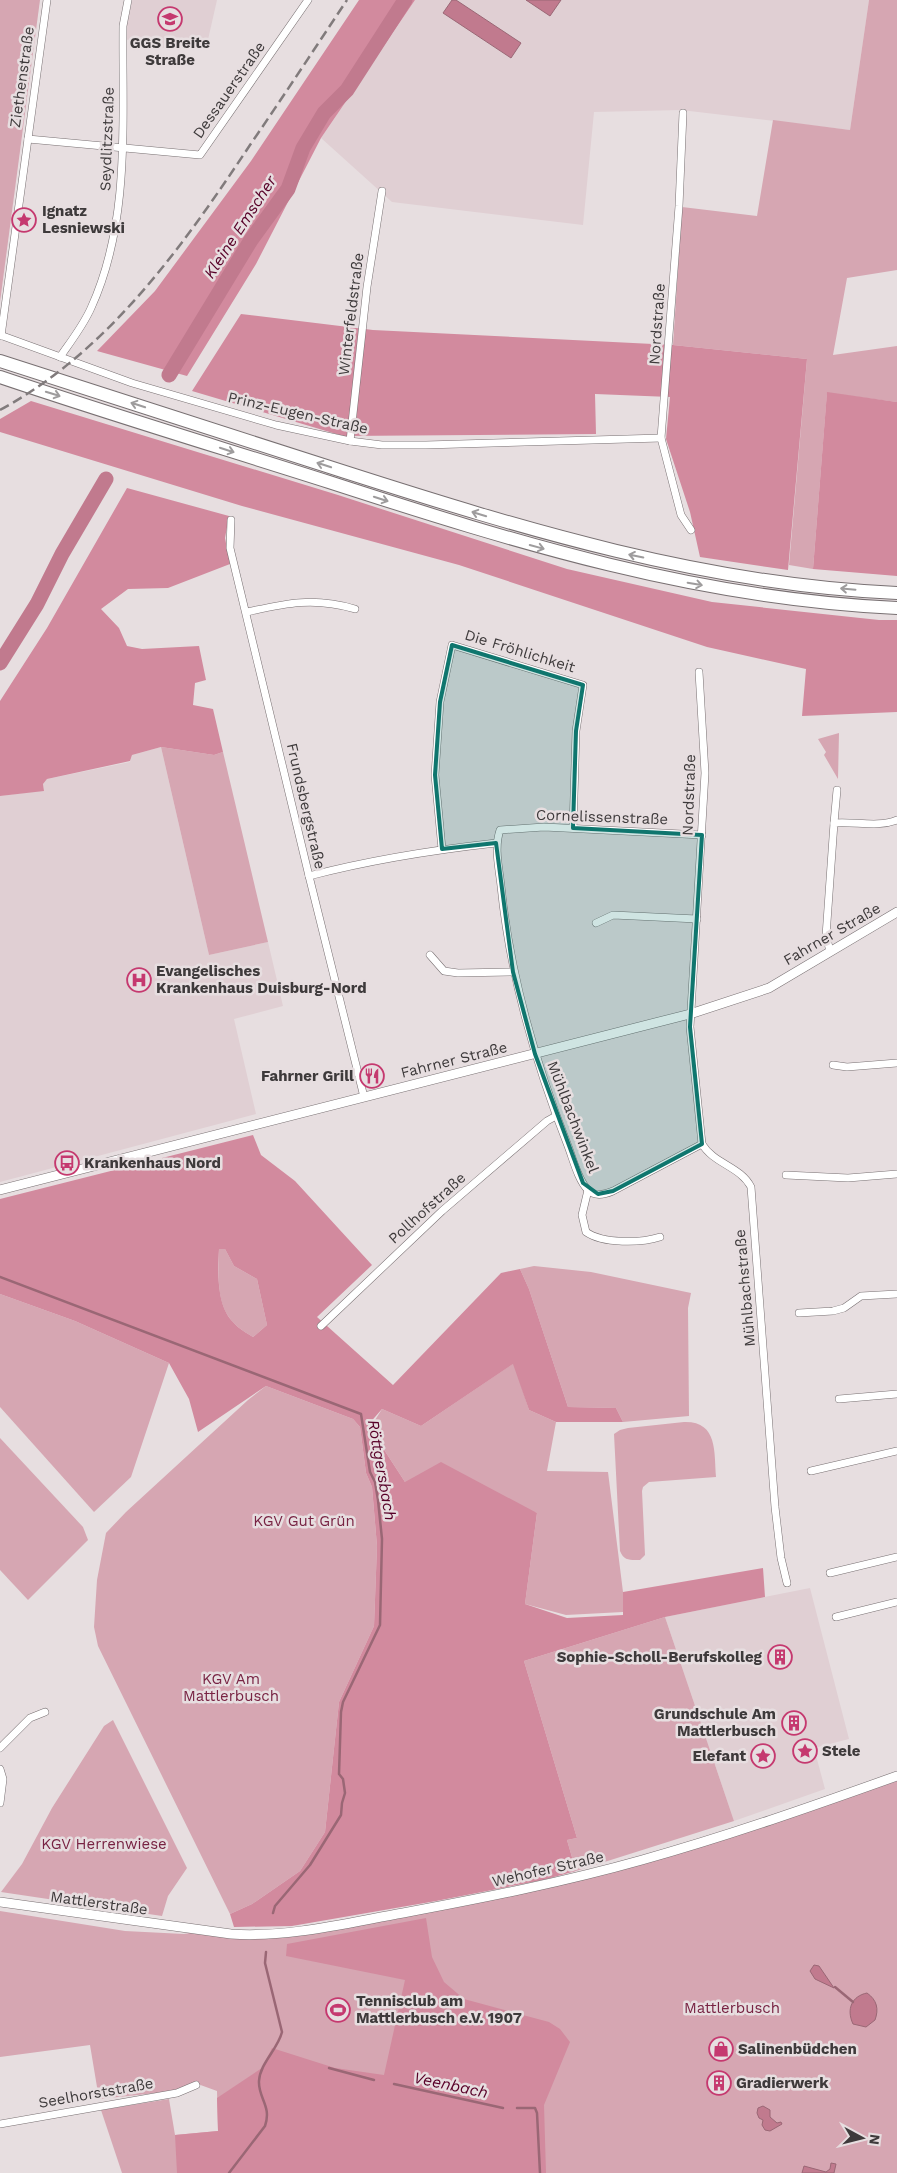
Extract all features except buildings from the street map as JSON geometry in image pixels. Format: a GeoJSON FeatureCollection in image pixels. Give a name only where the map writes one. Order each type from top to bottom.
{"type":"FeatureCollection","features":[{"type":"Feature","properties":{"kind":"highway"},"geometry":{"type":"LineString","coordinates":[[0,359],[21,368],[440,502],[587,545],[676,565],[746,577],[820,587],[897,593]]}},
{"type":"Feature","properties":{"kind":"highway"},"geometry":{"type":"LineString","coordinates":[[2,378],[434,516],[531,546],[612,567],[744,592],[818,602],[897,608]]}},
{"type":"Feature","properties":{"kind":"street","name":"Ziethenstraße"},"geometry":{"type":"LineString","coordinates":[[1,336],[47,0]]}},
{"type":"Feature","properties":{"kind":"street","name":"Seydlitzstraße"},"geometry":{"type":"LineString","coordinates":[[60,357],[90,309],[107,261],[116,220],[122,150],[123,26],[128,0]]}},
{"type":"Feature","properties":{"kind":"street","name":"Dessauerstraße"},"geometry":{"type":"LineString","coordinates":[[122,150],[200,156],[308,0]]}},
{"type":"Feature","properties":{"kind":"street","name":"Nordstraße"},"geometry":{"type":"LineString","coordinates":[[684,113],[679,206],[661,438],[681,515],[692,530]]}},
{"type":"Feature","properties":{"kind":"street"},"geometry":{"type":"LineString","coordinates":[[28,139],[122,150]]}},
{"type":"Feature","properties":{"kind":"street","name":"Winterfeldstraße"},"geometry":{"type":"LineString","coordinates":[[350,441],[367,287],[382,191]]}},
{"type":"Feature","properties":{"kind":"street","name":"Prinz-Eugen-Straße"},"geometry":{"type":"LineString","coordinates":[[1,336],[119,379],[178,397],[276,425],[350,441],[382,445],[426,445],[661,438]]}},
{"type":"Feature","properties":{"kind":"street","name":"Frundsbergstraße"},"geometry":{"type":"LineString","coordinates":[[231,520],[230,548],[247,612],[308,876],[364,1097]]}},
{"type":"Feature","properties":{"kind":"street"},"geometry":{"type":"LineString","coordinates":[[247,612],[287,603],[331,603],[355,610]]}},
{"type":"Feature","properties":{"kind":"street","name":"Die Fröhlichkeit"},"geometry":{"type":"LineString","coordinates":[[442,849],[435,775],[440,702],[452,644],[583,685],[576,730],[573,828]]}},
{"type":"Feature","properties":{"kind":"street","name":"Nordstraße"},"geometry":{"type":"LineString","coordinates":[[690,1014],[705,773],[700,672]]}},
{"type":"Feature","properties":{"kind":"street"},"geometry":{"type":"LineString","coordinates":[[830,951],[826,936],[837,790]]}},
{"type":"Feature","properties":{"kind":"street"},"geometry":{"type":"LineString","coordinates":[[834,823],[869,824],[897,820]]}},
{"type":"Feature","properties":{"kind":"street","name":"Cornelissenstraße"},"geometry":{"type":"LineString","coordinates":[[496,843],[500,830],[544,827],[702,835]]}},
{"type":"Feature","properties":{"kind":"street"},"geometry":{"type":"LineString","coordinates":[[308,876],[343,867],[442,849],[496,843]]}},
{"type":"Feature","properties":{"kind":"street","name":"Mühlbachwinkel"},"geometry":{"type":"LineString","coordinates":[[496,843],[513,972],[535,1054],[556,1116],[583,1183],[588,1190],[598,1194],[613,1191],[702,1144]]}},
{"type":"Feature","properties":{"kind":"street","name":"Fahrner Straße"},"geometry":{"type":"LineString","coordinates":[[0,1190],[690,1014],[769,988],[897,912]]}},
{"type":"Feature","properties":{"kind":"street"},"geometry":{"type":"LineString","coordinates":[[596,923],[613,915],[697,919]]}},
{"type":"Feature","properties":{"kind":"street"},"geometry":{"type":"LineString","coordinates":[[430,955],[444,972],[513,972]]}},
{"type":"Feature","properties":{"kind":"street"},"geometry":{"type":"LineString","coordinates":[[690,1014],[702,1144]]}},
{"type":"Feature","properties":{"kind":"street"},"geometry":{"type":"LineString","coordinates":[[833,1064],[847,1067],[897,1063]]}},
{"type":"Feature","properties":{"kind":"street","name":"Pollhofstraße"},"geometry":{"type":"LineString","coordinates":[[320,1326],[442,1211],[547,1121],[556,1116]]}},
{"type":"Feature","properties":{"kind":"street","name":"Mühlbachstraße"},"geometry":{"type":"LineString","coordinates":[[702,1144],[711,1155],[742,1174],[751,1187],[775,1507],[781,1558],[788,1583]]}},
{"type":"Feature","properties":{"kind":"street"},"geometry":{"type":"LineString","coordinates":[[786,1175],[848,1178],[897,1174]]}},
{"type":"Feature","properties":{"kind":"street","name":"Mühlbachwinkel"},"geometry":{"type":"LineString","coordinates":[[588,1190],[583,1204],[583,1220],[586,1232],[593,1237],[632,1242],[660,1237]]}},
{"type":"Feature","properties":{"kind":"street"},"geometry":{"type":"LineString","coordinates":[[798,1314],[833,1311],[844,1308],[861,1296],[897,1294]]}},
{"type":"Feature","properties":{"kind":"street"},"geometry":{"type":"LineString","coordinates":[[840,1399],[897,1394]]}},
{"type":"Feature","properties":{"kind":"street"},"geometry":{"type":"LineString","coordinates":[[811,1471],[897,1450]]}},
{"type":"Feature","properties":{"kind":"street"},"geometry":{"type":"LineString","coordinates":[[830,1574],[897,1557]]}},
{"type":"Feature","properties":{"kind":"street"},"geometry":{"type":"LineString","coordinates":[[836,1616],[897,1602]]}},
{"type":"Feature","properties":{"kind":"street"},"geometry":{"type":"LineString","coordinates":[[0,1748],[30,1718],[45,1712]]}},
{"type":"Feature","properties":{"kind":"street"},"geometry":{"type":"LineString","coordinates":[[0,1769],[3,1779],[0,1803]]}},
{"type":"Feature","properties":{"kind":"street","name":"Wehofer Straße"},"geometry":{"type":"LineString","coordinates":[[194,1930],[249,1936],[296,1930],[470,1900],[551,1883],[699,1843],[897,1776]]}},
{"type":"Feature","properties":{"kind":"street","name":"Mattlerstraße"},"geometry":{"type":"LineString","coordinates":[[0,1902],[194,1930]]}},
{"type":"Feature","properties":{"kind":"street","name":"Seelhorststraße"},"geometry":{"type":"LineString","coordinates":[[0,2124],[177,2093],[196,2085]]}},
{"type":"Feature","properties":{"kind":"highlighted area"},"geometry":{"type":"Polygon","coordinates":[[[452,645],[583,685],[576,731],[573,828],[702,835],[690,1027],[702,1144],[613,1191],[598,1194],[583,1183],[535,1054],[513,972],[496,843],[442,849],[435,775],[440,702],[452,645]]]}},
{"type":"Feature","properties":{"kind":"shaded area","name":"GGS Breite Straße"},"geometry":{"type":"Polygon","coordinates":[[[132,0],[217,0],[207,44],[172,37],[169,49],[124,39],[132,0]]]}},
{"type":"Feature","properties":{"kind":"shaded area"},"geometry":{"type":"Polygon","coordinates":[[[359,0],[415,0],[321,138],[256,264],[187,376],[97,351],[155,291],[251,161],[359,0]]]}},
{"type":"Feature","properties":{"kind":"shaded area"},"geometry":{"type":"Polygon","coordinates":[[[415,0],[869,0],[850,130],[681,110],[594,112],[583,225],[392,202],[321,138],[415,0]]]}},
{"type":"Feature","properties":{"kind":"shaded area"},"geometry":{"type":"Polygon","coordinates":[[[452,0],[456,0],[521,43],[511,58],[443,13],[452,0]]]}},
{"type":"Feature","properties":{"kind":"shaded area"},"geometry":{"type":"Polygon","coordinates":[[[526,0],[561,0],[550,16],[526,0]]]}},
{"type":"Feature","properties":{"kind":"shaded area"},"geometry":{"type":"Polygon","coordinates":[[[241,314],[373,330],[673,345],[807,359],[788,570],[700,557],[690,512],[666,439],[670,397],[595,394],[596,434],[343,436],[192,391],[241,314]]]}},
{"type":"Feature","properties":{"kind":"shaded area"},"geometry":{"type":"Polygon","coordinates":[[[827,392],[897,402],[897,576],[813,569],[827,392]]]}},
{"type":"Feature","properties":{"kind":"shaded area"},"geometry":{"type":"Polygon","coordinates":[[[31,401],[338,495],[567,569],[712,602],[879,620],[897,620],[897,712],[802,716],[806,669],[707,647],[459,565],[242,506],[0,432],[0,419],[31,401]]]}},
{"type":"Feature","properties":{"kind":"shaded area"},"geometry":{"type":"Polygon","coordinates":[[[127,488],[229,516],[225,538],[230,564],[168,588],[128,589],[101,609],[119,628],[127,646],[142,649],[199,646],[206,680],[195,683],[193,705],[213,709],[223,752],[214,755],[161,747],[132,755],[130,761],[47,779],[43,784],[44,791],[0,796],[0,701],[47,628],[127,488]]]}},
{"type":"Feature","properties":{"kind":"shaded area","name":"Evangelisches Krankenhaus Duisburg-Nord"},"geometry":{"type":"Polygon","coordinates":[[[161,747],[209,955],[268,942],[283,1006],[234,1019],[256,1114],[0,1182],[0,796],[44,790],[43,784],[47,779],[130,762],[132,755],[161,747]]]}},
{"type":"Feature","properties":{"kind":"shaded area"},"geometry":{"type":"Polygon","coordinates":[[[253,1135],[261,1155],[295,1181],[372,1265],[317,1317],[393,1385],[501,1273],[520,1269],[529,1289],[568,1407],[616,1408],[623,1422],[556,1422],[529,1410],[513,1364],[421,1426],[382,1409],[368,1425],[405,1482],[441,1462],[537,1513],[525,1604],[567,1618],[623,1615],[623,1592],[763,1568],[765,1597],[665,1617],[524,1661],[577,1838],[567,1840],[576,1871],[543,1880],[436,1901],[292,1926],[234,1927],[230,1914],[252,1904],[300,1871],[325,1832],[339,1702],[374,1626],[377,1546],[372,1487],[366,1473],[360,1427],[353,1419],[266,1386],[198,1432],[189,1399],[169,1363],[75,1321],[0,1294],[0,1199],[253,1135]],[[219,1249],[218,1268],[219,1288],[224,1308],[236,1325],[253,1337],[267,1325],[257,1279],[234,1266],[225,1249],[219,1249]]]}},
{"type":"Feature","properties":{"kind":"shaded area"},"geometry":{"type":"Polygon","coordinates":[[[810,1588],[849,1739],[814,1748],[825,1789],[734,1821],[665,1617],[810,1588]]]}},
{"type":"Feature","properties":{"kind":"shaded area"},"geometry":{"type":"Polygon","coordinates":[[[426,1918],[432,1957],[444,1982],[464,1999],[549,2022],[560,2029],[570,2042],[544,2105],[546,2173],[177,2173],[175,2135],[218,2131],[217,2098],[262,2068],[272,2048],[335,2068],[384,2075],[405,1980],[286,1956],[287,1944],[426,1918]]]}},
{"type":"Feature","properties":{"kind":"shaded area"},"geometry":{"type":"Polygon","coordinates":[[[814,1965],[819,1966],[834,1988],[815,1979],[810,1971],[814,1965]]]}},
{"type":"Feature","properties":{"kind":"shaded area"},"geometry":{"type":"Polygon","coordinates":[[[867,1993],[876,2005],[875,2020],[866,2027],[853,2024],[850,2008],[854,2000],[867,1993]]]}},
{"type":"Feature","properties":{"kind":"shaded area"},"geometry":{"type":"Polygon","coordinates":[[[763,2106],[770,2110],[770,2117],[777,2123],[781,2122],[782,2124],[770,2131],[765,2130],[762,2125],[763,2120],[759,2118],[757,2113],[758,2108],[763,2106]]]}},
{"type":"Feature","properties":{"kind":"shaded area"},"geometry":{"type":"Polygon","coordinates":[[[831,2163],[836,2164],[834,2173],[802,2173],[804,2166],[826,2172],[830,2169],[831,2163]]]}},
{"type":"Feature","properties":{"kind":"green space"},"geometry":{"type":"Polygon","coordinates":[[[0,0],[40,0],[0,302],[0,0]]]}},
{"type":"Feature","properties":{"kind":"green space"},"geometry":{"type":"Polygon","coordinates":[[[869,0],[897,0],[897,270],[847,278],[833,355],[897,346],[897,402],[827,393],[813,569],[789,565],[807,359],[673,345],[682,207],[757,216],[773,120],[850,130],[869,0]]]}},
{"type":"Feature","properties":{"kind":"green space"},"geometry":{"type":"Polygon","coordinates":[[[839,733],[838,779],[824,755],[826,752],[818,739],[839,733]]]}},
{"type":"Feature","properties":{"kind":"green space"},"geometry":{"type":"Polygon","coordinates":[[[161,747],[214,755],[223,752],[268,942],[209,955],[161,747]]]}},
{"type":"Feature","properties":{"kind":"green space"},"geometry":{"type":"Polygon","coordinates":[[[219,1249],[225,1249],[234,1266],[257,1279],[267,1325],[253,1337],[236,1325],[228,1316],[224,1307],[219,1288],[219,1249]]]}},
{"type":"Feature","properties":{"kind":"green space"},"geometry":{"type":"Polygon","coordinates":[[[534,1266],[591,1272],[691,1293],[688,1308],[689,1416],[623,1422],[616,1408],[568,1407],[529,1289],[520,1269],[534,1266]]]}},
{"type":"Feature","properties":{"kind":"green space"},"geometry":{"type":"Polygon","coordinates":[[[0,1294],[75,1321],[169,1363],[131,1477],[94,1512],[0,1407],[0,1294]]]}},
{"type":"Feature","properties":{"kind":"green space"},"geometry":{"type":"Polygon","coordinates":[[[514,1363],[529,1410],[556,1422],[547,1471],[608,1472],[623,1592],[623,1612],[566,1615],[525,1604],[537,1513],[405,1482],[370,1428],[382,1409],[421,1426],[514,1363]]]}},
{"type":"Feature","properties":{"kind":"green space","name":"KGV Am Mattlerbusch"},"geometry":{"type":"Polygon","coordinates":[[[266,1386],[353,1419],[360,1427],[366,1473],[372,1487],[377,1546],[374,1626],[339,1702],[325,1832],[300,1871],[252,1904],[230,1914],[98,1646],[94,1627],[97,1580],[106,1533],[126,1512],[248,1400],[266,1386]]]}},
{"type":"Feature","properties":{"kind":"green space"},"geometry":{"type":"Polygon","coordinates":[[[684,1422],[695,1423],[709,1432],[714,1448],[716,1477],[649,1482],[643,1487],[645,1555],[640,1560],[623,1557],[620,1551],[614,1434],[628,1428],[684,1422]]]}},
{"type":"Feature","properties":{"kind":"green space"},"geometry":{"type":"Polygon","coordinates":[[[0,1438],[83,1527],[88,1540],[28,1600],[0,1570],[0,1438]]]}},
{"type":"Feature","properties":{"kind":"green space"},"geometry":{"type":"Polygon","coordinates":[[[665,1617],[734,1821],[576,1871],[567,1840],[577,1838],[524,1661],[665,1617]]]}},
{"type":"Feature","properties":{"kind":"green space","name":"KGV Herrenwiese"},"geometry":{"type":"Polygon","coordinates":[[[113,1720],[187,1868],[168,1896],[162,1916],[1,1892],[22,1864],[52,1808],[104,1726],[113,1720]]]}},
{"type":"Feature","properties":{"kind":"green space","name":"Mattlerbusch"},"geometry":{"type":"Polygon","coordinates":[[[897,1780],[897,2173],[122,2173],[101,2110],[169,2099],[175,2135],[218,2131],[217,2091],[195,2083],[176,2091],[99,2099],[90,2045],[0,2057],[0,1911],[125,1931],[184,1934],[195,1932],[249,1938],[584,1878],[897,1780]]]}},
{"type":"Feature","properties":{"kind":"waterway","name":"Kleine Emscher"},"geometry":{"type":"LineString","coordinates":[[169,375],[251,240],[288,189],[303,148],[324,113],[347,90],[405,0]]}},
{"type":"Feature","properties":{"kind":"waterway","name":"Kleine Emscher"},"geometry":{"type":"LineString","coordinates":[[0,663],[37,604],[62,554],[106,479]]}},
{"type":"Feature","properties":{"kind":"waterway","name":"Röttgersbach"},"geometry":{"type":"LineString","coordinates":[[0,1277],[361,1414],[370,1472],[375,1482],[382,1539],[380,1625],[343,1702],[339,1774],[343,1779],[345,1793],[341,1815],[310,1865],[275,1906],[273,1913]]}},
{"type":"Feature","properties":{"kind":"waterway","name":"Röttgersbach"},"geometry":{"type":"LineString","coordinates":[[229,2173],[265,2126],[267,2113],[259,2087],[260,2074],[282,2032],[265,1963],[266,1952]]}},
{"type":"Feature","properties":{"kind":"waterway"},"geometry":{"type":"LineString","coordinates":[[835,1987],[853,2002]]}},
{"type":"Feature","properties":{"kind":"waterway","name":"Veenbach"},"geometry":{"type":"LineString","coordinates":[[329,2068],[374,2080]]}},
{"type":"Feature","properties":{"kind":"waterway","name":"Veenbach"},"geometry":{"type":"LineString","coordinates":[[394,2084],[503,2108]]}},
{"type":"Feature","properties":{"kind":"waterway","name":"Veenbach"},"geometry":{"type":"LineString","coordinates":[[517,2108],[535,2108],[537,2113],[540,2173]]}},
{"type":"Feature","properties":{"kind":"railway"},"geometry":{"type":"LineString","coordinates":[[0,410],[39,386],[76,358],[141,293],[198,221],[347,0]]}},
{"type":"Feature","properties":{"kind":"place","name":"GGS Breite Straße"},"geometry":{"type":"Point","coordinates":[170,19]}},
{"type":"Feature","properties":{"kind":"place","name":"Ignatz Lesniewski"},"geometry":{"type":"Point","coordinates":[24,220]}},
{"type":"Feature","properties":{"kind":"place","name":"Evangelisches Krankenhaus Duisburg-Nord"},"geometry":{"type":"Point","coordinates":[139,980]}},
{"type":"Feature","properties":{"kind":"place","name":"Fahrner Grill"},"geometry":{"type":"Point","coordinates":[372,1076]}},
{"type":"Feature","properties":{"kind":"place","name":"Krankenhaus Nord"},"geometry":{"type":"Point","coordinates":[67,1163]}},
{"type":"Feature","properties":{"kind":"place","name":"Sophie-Scholl-Berufskolleg"},"geometry":{"type":"Point","coordinates":[780,1657]}},
{"type":"Feature","properties":{"kind":"place","name":"Grundschule Am Mattlerbusch"},"geometry":{"type":"Point","coordinates":[794,1723]}},
{"type":"Feature","properties":{"kind":"place","name":"Stele"},"geometry":{"type":"Point","coordinates":[805,1751]}},
{"type":"Feature","properties":{"kind":"place","name":"Elefant"},"geometry":{"type":"Point","coordinates":[763,1756]}},
{"type":"Feature","properties":{"kind":"place","name":"Tennisclub am Mattlerbusch e.V. 1907"},"geometry":{"type":"Point","coordinates":[338,2010]}},
{"type":"Feature","properties":{"kind":"place","name":"Salinenbüdchen"},"geometry":{"type":"Point","coordinates":[721,2049]}},
{"type":"Feature","properties":{"kind":"place","name":"Gradierwerk"},"geometry":{"type":"Point","coordinates":[719,2083]}},
{"type":"Feature","properties":{"kind":"park label","name":"KGV Gut Grün"},"geometry":{"type":"Point","coordinates":[304,1521]}}]}
